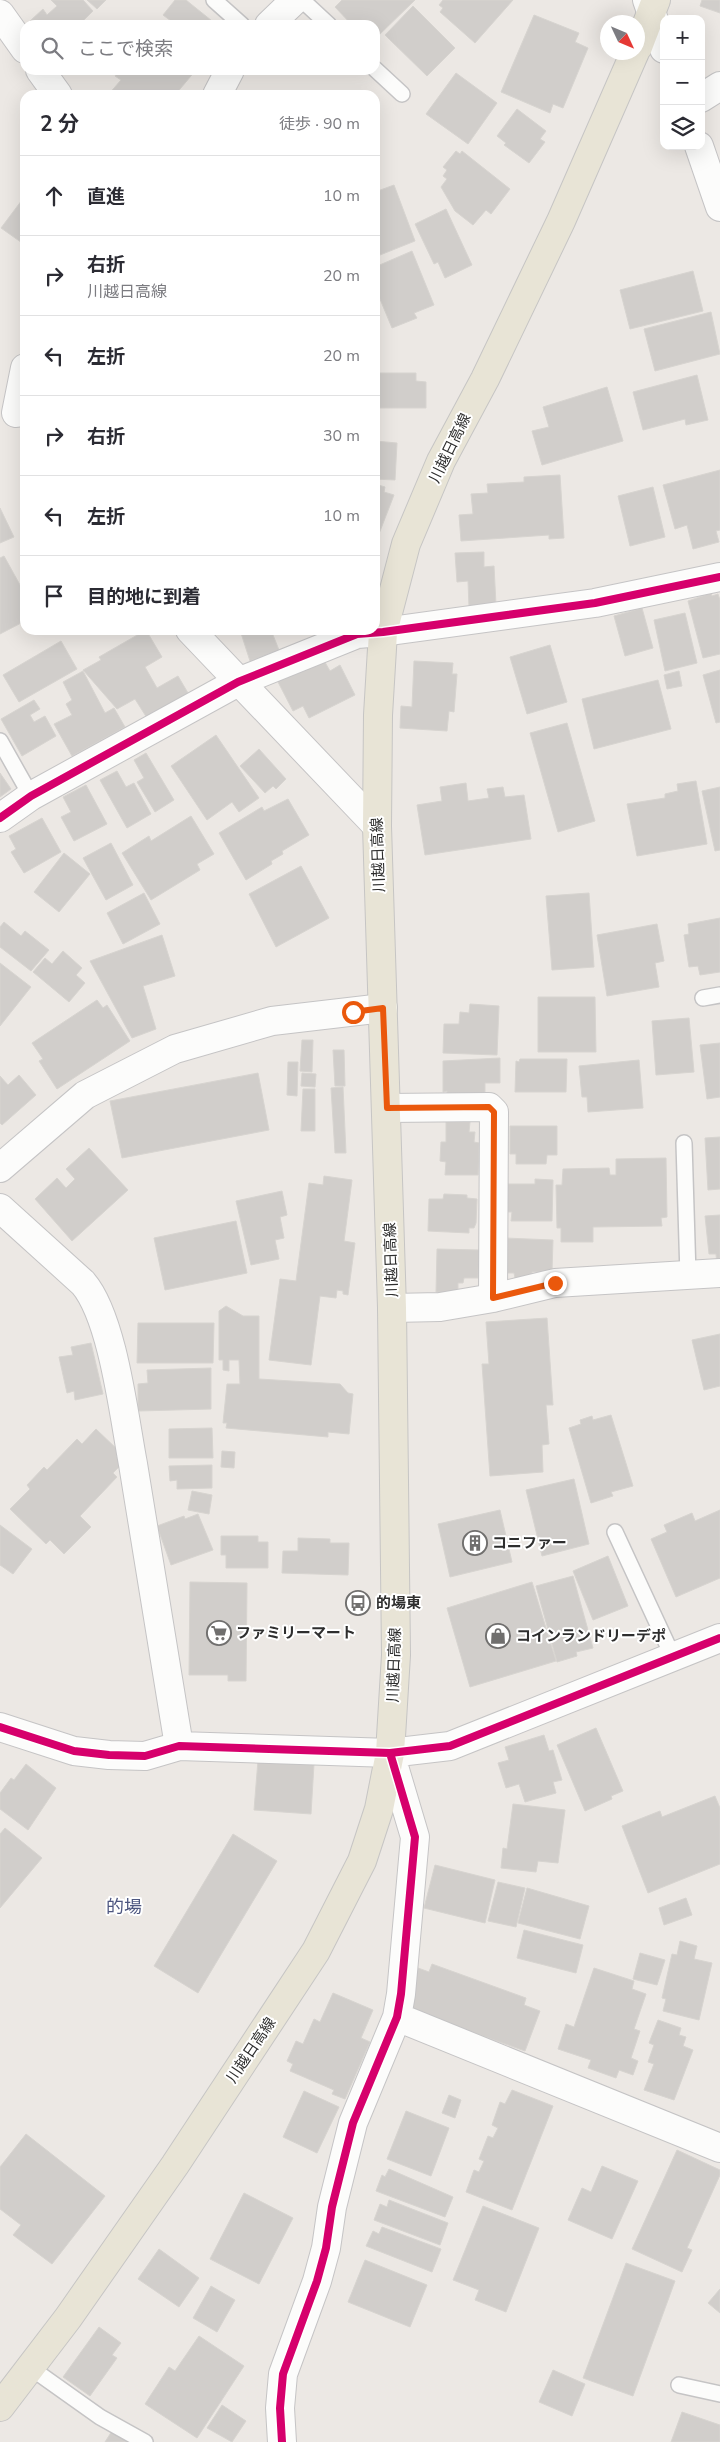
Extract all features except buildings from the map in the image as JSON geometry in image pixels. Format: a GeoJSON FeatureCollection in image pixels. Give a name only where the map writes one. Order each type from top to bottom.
{"type":"FeatureCollection","features":[{"type":"Feature","properties":{"kind":"main road"},"geometry":{"type":"LineString","coordinates":[[645,24],[651,5]]}},
{"type":"Feature","properties":{"kind":"main road","name":"川越日高線"},"geometry":{"type":"LineString","coordinates":[[0,2407],[31,2368],[175,2166],[316,1951],[362,1861],[379,1809],[390,1754],[396,1656],[392,1308],[377,826],[378,715],[383,632],[406,544],[441,461],[485,379],[561,221],[631,60]]}},
{"type":"Feature","properties":{"kind":"street"},"geometry":{"type":"LineString","coordinates":[[274,20],[295,0]]}},
{"type":"Feature","properties":{"kind":"street"},"geometry":{"type":"LineString","coordinates":[[651,5],[660,35]]}},
{"type":"Feature","properties":{"kind":"street"},"geometry":{"type":"LineString","coordinates":[[0,14],[20,42]]}},
{"type":"Feature","properties":{"kind":"street"},"geometry":{"type":"LineString","coordinates":[[44,75],[54,90]]}},
{"type":"Feature","properties":{"kind":"street"},"geometry":{"type":"LineString","coordinates":[[220,90],[227,75]]}},
{"type":"Feature","properties":{"kind":"street"},"geometry":{"type":"LineString","coordinates":[[705,95],[720,86]]}},
{"type":"Feature","properties":{"kind":"street"},"geometry":{"type":"LineString","coordinates":[[700,150],[720,207]]}},
{"type":"Feature","properties":{"kind":"street"},"geometry":{"type":"LineString","coordinates":[[14,415],[20,389]]}},
{"type":"Feature","properties":{"kind":"street"},"geometry":{"type":"LineString","coordinates":[[380,632],[595,603],[720,577]]}},
{"type":"Feature","properties":{"kind":"street"},"geometry":{"type":"LineString","coordinates":[[195,635],[377,826]]}},
{"type":"Feature","properties":{"kind":"street"},"geometry":{"type":"LineString","coordinates":[[0,818],[31,796],[238,682],[355,635]]}},
{"type":"Feature","properties":{"kind":"street"},"geometry":{"type":"LineString","coordinates":[[0,1168],[85,1095],[175,1049],[272,1021],[383,1008]]}},
{"type":"Feature","properties":{"kind":"street"},"geometry":{"type":"LineString","coordinates":[[387,1108],[489,1107],[494,1112],[493,1298]]}},
{"type":"Feature","properties":{"kind":"street"},"geometry":{"type":"LineString","coordinates":[[0,1208],[83,1283],[93,1295],[101,1313],[121,1398],[179,1746]]}},
{"type":"Feature","properties":{"kind":"street"},"geometry":{"type":"LineString","coordinates":[[392,1308],[440,1307],[493,1298],[555,1283],[720,1273]]}},
{"type":"Feature","properties":{"kind":"street"},"geometry":{"type":"LineString","coordinates":[[0,1727],[74,1752],[145,1756],[179,1746],[390,1754],[450,1746],[720,1638]]}},
{"type":"Feature","properties":{"kind":"street"},"geometry":{"type":"LineString","coordinates":[[282,2442],[280,2408],[283,2374],[317,2281],[326,2248],[332,2207],[353,2122],[397,2017],[415,1837],[390,1754]]}},
{"type":"Feature","properties":{"kind":"street"},"geometry":{"type":"LineString","coordinates":[[397,2017],[720,2148]]}},
{"type":"Feature","properties":{"kind":"lane"},"geometry":{"type":"LineString","coordinates":[[214,0],[236,20]]}},
{"type":"Feature","properties":{"kind":"lane"},"geometry":{"type":"LineString","coordinates":[[302,0],[324,20]]}},
{"type":"Feature","properties":{"kind":"lane"},"geometry":{"type":"LineString","coordinates":[[380,74],[402,94]]}},
{"type":"Feature","properties":{"kind":"lane"},"geometry":{"type":"LineString","coordinates":[[0,741],[31,796]]}},
{"type":"Feature","properties":{"kind":"lane"},"geometry":{"type":"LineString","coordinates":[[703,998],[720,995]]}},
{"type":"Feature","properties":{"kind":"lane"},"geometry":{"type":"LineString","coordinates":[[684,1143],[688,1275]]}},
{"type":"Feature","properties":{"kind":"lane"},"geometry":{"type":"LineString","coordinates":[[615,1532],[673,1657]]}},
{"type":"Feature","properties":{"kind":"lane"},"geometry":{"type":"LineString","coordinates":[[31,2368],[100,2417],[145,2442]]}},
{"type":"Feature","properties":{"kind":"lane"},"geometry":{"type":"LineString","coordinates":[[678,2385],[720,2394]]}},
{"type":"Feature","properties":{"kind":"cycle path"},"geometry":{"type":"LineString","coordinates":[[380,632],[595,603],[720,577]]}},
{"type":"Feature","properties":{"kind":"cycle path"},"geometry":{"type":"LineString","coordinates":[[0,818],[31,796],[238,682],[355,635]]}},
{"type":"Feature","properties":{"kind":"cycle path"},"geometry":{"type":"LineString","coordinates":[[0,1727],[74,1751],[109,1755],[145,1756],[179,1746],[390,1753],[450,1746],[720,1638]]}},
{"type":"Feature","properties":{"kind":"cycle path"},"geometry":{"type":"LineString","coordinates":[[282,2442],[280,2408],[283,2374],[317,2281],[326,2248],[332,2207],[353,2123],[397,2017],[401,1994],[415,1837],[390,1753]]}},
{"type":"Feature","properties":{"kind":"place","name":"コニファー"},"geometry":{"type":"Point","coordinates":[475,1543]}},
{"type":"Feature","properties":{"kind":"place","name":"的場東"},"geometry":{"type":"Point","coordinates":[358,1603]}},
{"type":"Feature","properties":{"kind":"place","name":"ファミリーマート"},"geometry":{"type":"Point","coordinates":[219,1633]}},
{"type":"Feature","properties":{"kind":"place","name":"コインランドリーデポ"},"geometry":{"type":"Point","coordinates":[498,1636]}},
{"type":"Feature","properties":{"kind":"district","name":"的場"},"geometry":{"type":"Point","coordinates":[124,1907]}},
{"type":"Feature","properties":{"kind":"route"},"geometry":{"type":"LineString","coordinates":[[353,1012],[383,1008],[387,1108],[489,1107],[494,1112],[493,1298],[555,1283]]}}]}
